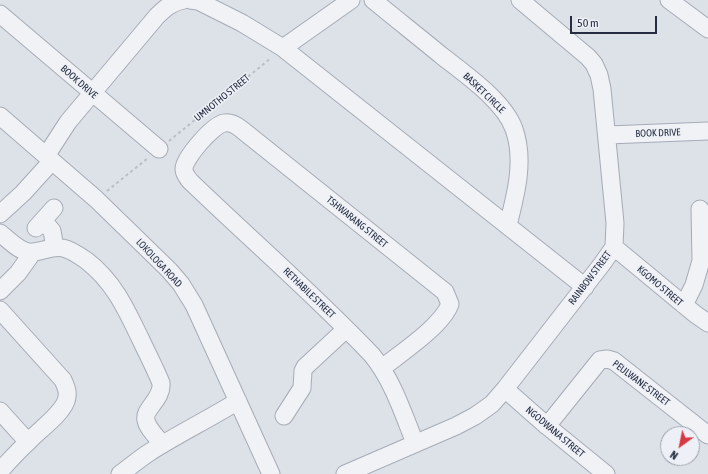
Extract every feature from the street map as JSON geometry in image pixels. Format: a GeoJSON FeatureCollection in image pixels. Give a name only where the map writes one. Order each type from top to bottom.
{"type":"FeatureCollection","features":[{"type":"Feature","properties":{"kind":"street"},"geometry":{"type":"LineString","coordinates":[[0,214],[23,192],[49,158],[68,122],[156,16],[167,6],[184,0]]}},
{"type":"Feature","properties":{"kind":"street"},"geometry":{"type":"LineString","coordinates":[[190,0],[198,1],[242,23],[283,48],[585,287]]}},
{"type":"Feature","properties":{"kind":"street"},"geometry":{"type":"LineString","coordinates":[[283,48],[351,0]]}},
{"type":"Feature","properties":{"kind":"street","name":"BASKET CIRCLE"},"geometry":{"type":"LineString","coordinates":[[373,0],[474,81],[506,113],[514,129],[518,150],[519,173],[516,194],[508,225]]}},
{"type":"Feature","properties":{"kind":"street","name":"RAINBOW STREET"},"geometry":{"type":"LineString","coordinates":[[345,474],[456,426],[475,416],[492,404],[585,287],[614,247],[616,223],[608,135],[599,74],[594,64],[577,47],[520,0]]}},
{"type":"Feature","properties":{"kind":"street"},"geometry":{"type":"LineString","coordinates":[[669,0],[708,29]]}},
{"type":"Feature","properties":{"kind":"street","name":"BOOK DRIVE"},"geometry":{"type":"LineString","coordinates":[[0,14],[159,149]]}},
{"type":"Feature","properties":{"kind":"street","name":"LOKOLOGA ROAD"},"geometry":{"type":"LineString","coordinates":[[0,116],[96,199],[169,270],[181,284],[194,305],[271,474]]}},
{"type":"Feature","properties":{"kind":"street","name":"TSHWARANG STREET"},"geometry":{"type":"LineString","coordinates":[[187,160],[212,129],[218,125],[228,123],[235,124],[445,292],[450,304],[448,311],[434,327],[382,368]]}},
{"type":"Feature","properties":{"kind":"street","name":"BOOK DRIVE"},"geometry":{"type":"LineString","coordinates":[[608,135],[708,131]]}},
{"type":"Feature","properties":{"kind":"street","name":"RETHABILE STREET"},"geometry":{"type":"LineString","coordinates":[[187,160],[184,170],[190,181],[346,329],[382,368],[392,387],[415,443]]}},
{"type":"Feature","properties":{"kind":"street"},"geometry":{"type":"LineString","coordinates":[[54,208],[39,224],[52,232],[54,247]]}},
{"type":"Feature","properties":{"kind":"street"},"geometry":{"type":"LineString","coordinates":[[684,305],[694,285],[701,261],[700,209]]}},
{"type":"Feature","properties":{"kind":"street"},"geometry":{"type":"LineString","coordinates":[[0,233],[20,249],[27,252],[54,247],[70,251],[79,255],[94,266],[107,279],[124,304],[161,383],[162,389],[159,396],[146,413],[145,419],[162,444]]}},
{"type":"Feature","properties":{"kind":"street","name":"KGOMO STREET"},"geometry":{"type":"LineString","coordinates":[[614,247],[708,323]]}},
{"type":"Feature","properties":{"kind":"street"},"geometry":{"type":"LineString","coordinates":[[0,291],[18,273],[33,252]]}},
{"type":"Feature","properties":{"kind":"street"},"geometry":{"type":"LineString","coordinates":[[0,310],[63,380],[67,388],[66,402],[60,411],[0,471]]}},
{"type":"Feature","properties":{"kind":"street"},"geometry":{"type":"LineString","coordinates":[[284,416],[302,388],[302,371],[346,329]]}},
{"type":"Feature","properties":{"kind":"street","name":"PEULWANE STREET"},"geometry":{"type":"LineString","coordinates":[[547,426],[600,360],[607,359],[614,361],[708,435]]}},
{"type":"Feature","properties":{"kind":"street","name":"NGODWANA STREET"},"geometry":{"type":"LineString","coordinates":[[505,389],[547,426],[606,474]]}},
{"type":"Feature","properties":{"kind":"street"},"geometry":{"type":"LineString","coordinates":[[120,474],[162,444],[238,401]]}},
{"type":"Feature","properties":{"kind":"street"},"geometry":{"type":"LineString","coordinates":[[0,411],[28,442]]}},
{"type":"Feature","properties":{"kind":"path","name":"UMNOTHO STREET"},"geometry":{"type":"LineString","coordinates":[[96,199],[283,48]]}}]}
